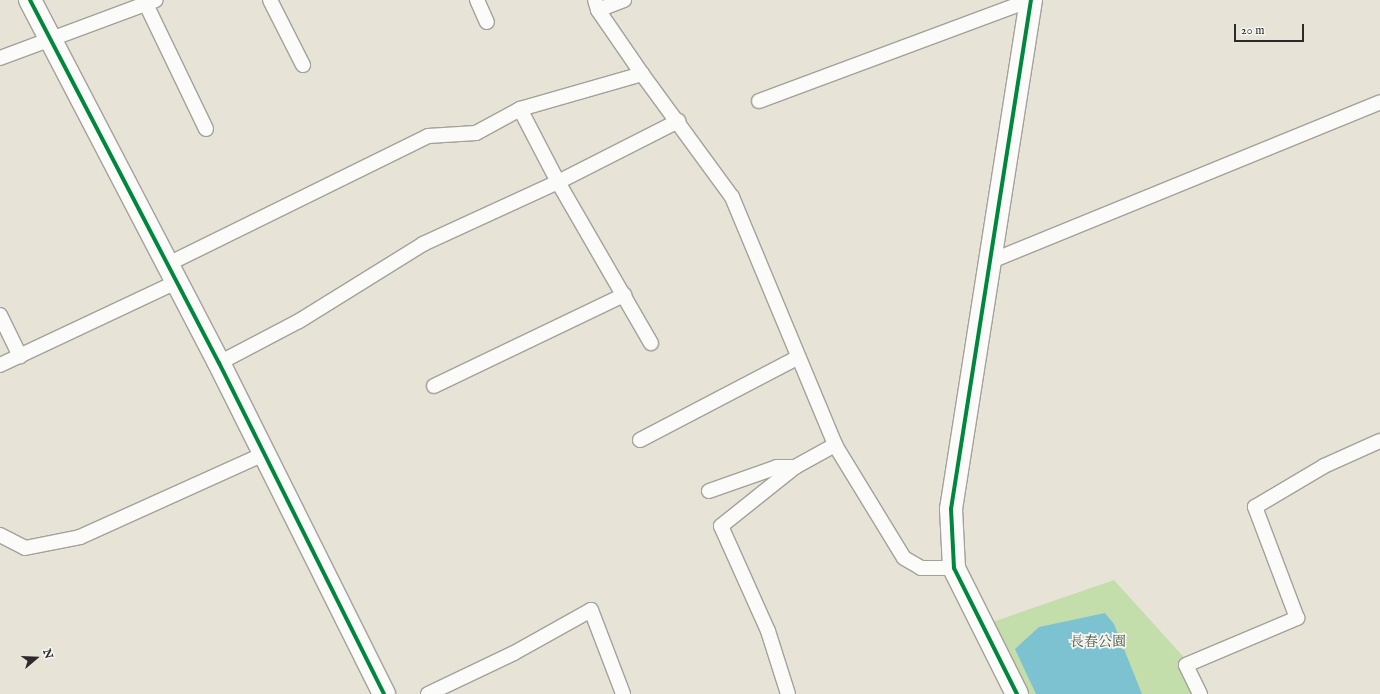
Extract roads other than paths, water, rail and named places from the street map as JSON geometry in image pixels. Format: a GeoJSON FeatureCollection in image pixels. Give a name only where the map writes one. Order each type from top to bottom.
{"type":"FeatureCollection","features":[{"type":"Feature","properties":{"kind":"street"},"geometry":{"type":"LineString","coordinates":[[30,0],[219,363],[384,694]]}},
{"type":"Feature","properties":{"kind":"street"},"geometry":{"type":"LineString","coordinates":[[1017,694],[954,568],[951,509],[1031,0]]}},
{"type":"Feature","properties":{"kind":"lane"},"geometry":{"type":"LineString","coordinates":[[270,0],[303,65]]}},
{"type":"Feature","properties":{"kind":"lane"},"geometry":{"type":"LineString","coordinates":[[477,0],[487,22]]}},
{"type":"Feature","properties":{"kind":"lane"},"geometry":{"type":"LineString","coordinates":[[624,0],[596,5],[642,74],[678,121],[732,197],[835,445],[904,558],[921,568],[954,568]]}},
{"type":"Feature","properties":{"kind":"lane"},"geometry":{"type":"LineString","coordinates":[[759,101],[1031,0]]}},
{"type":"Feature","properties":{"kind":"lane"},"geometry":{"type":"LineString","coordinates":[[0,58],[149,1],[206,129]]}},
{"type":"Feature","properties":{"kind":"lane"},"geometry":{"type":"LineString","coordinates":[[0,365],[20,356],[428,136],[476,133],[520,109],[642,74]]}},
{"type":"Feature","properties":{"kind":"lane"},"geometry":{"type":"LineString","coordinates":[[991,261],[1380,102]]}},
{"type":"Feature","properties":{"kind":"lane"},"geometry":{"type":"LineString","coordinates":[[520,109],[558,182],[652,343]]}},
{"type":"Feature","properties":{"kind":"lane"},"geometry":{"type":"LineString","coordinates":[[219,363],[299,320],[423,244],[558,182],[678,121]]}},
{"type":"Feature","properties":{"kind":"lane"},"geometry":{"type":"LineString","coordinates":[[434,386],[624,295]]}},
{"type":"Feature","properties":{"kind":"lane"},"geometry":{"type":"LineString","coordinates":[[0,315],[20,356]]}},
{"type":"Feature","properties":{"kind":"lane"},"geometry":{"type":"LineString","coordinates":[[640,440],[798,358]]}},
{"type":"Feature","properties":{"kind":"lane"},"geometry":{"type":"LineString","coordinates":[[1200,694],[1186,665],[1297,618],[1255,507],[1324,466],[1380,441]]}},
{"type":"Feature","properties":{"kind":"lane"},"geometry":{"type":"LineString","coordinates":[[788,694],[768,631],[721,526],[795,468],[835,445]]}},
{"type":"Feature","properties":{"kind":"lane"},"geometry":{"type":"LineString","coordinates":[[0,535],[25,548],[80,538],[264,454]]}},
{"type":"Feature","properties":{"kind":"lane"},"geometry":{"type":"LineString","coordinates":[[709,491],[777,467],[795,468]]}},
{"type":"Feature","properties":{"kind":"lane"},"geometry":{"type":"LineString","coordinates":[[428,694],[514,653],[591,610],[623,694]]}},
{"type":"Feature","properties":{"kind":"water"},"geometry":{"type":"Polygon","coordinates":[[[1105,613],[1114,624],[1142,694],[1036,694],[1015,649],[1039,627],[1105,613]]]}},
{"type":"Feature","properties":{"kind":"park label","name":"長春公園"},"geometry":{"type":"Point","coordinates":[1098,642]}}]}
